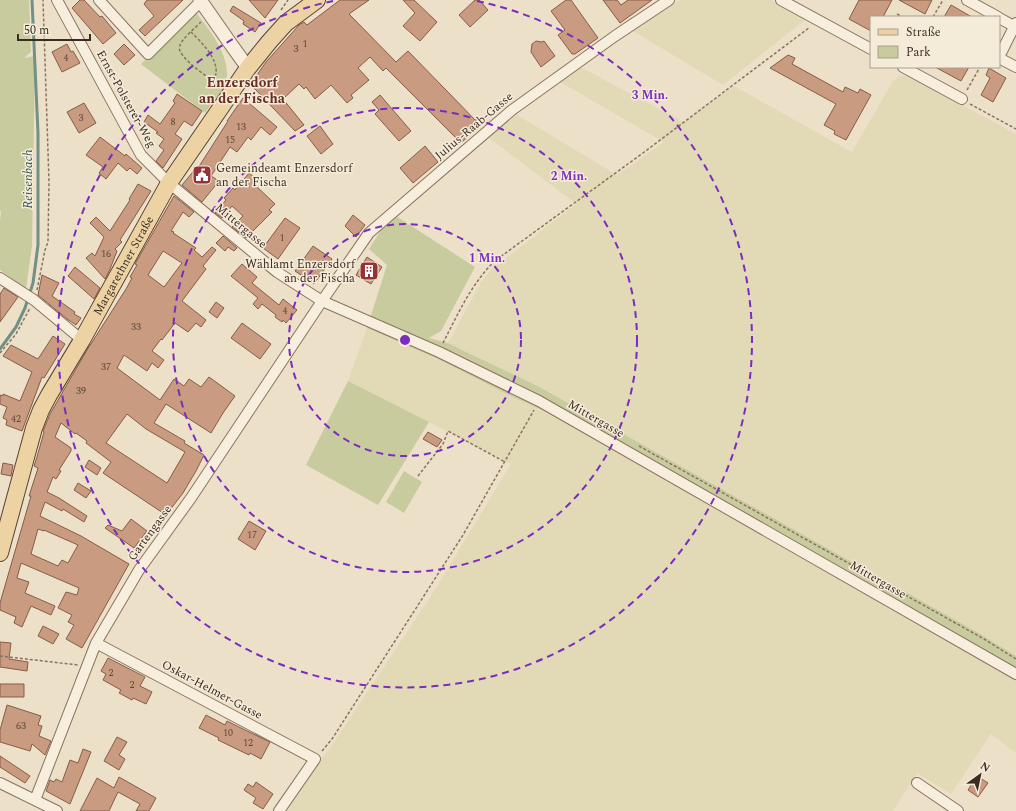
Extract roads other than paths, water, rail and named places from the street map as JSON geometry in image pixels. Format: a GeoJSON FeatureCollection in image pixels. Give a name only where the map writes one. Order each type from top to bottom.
{"type":"FeatureCollection","features":[{"type":"Feature","properties":{"kind":"main road","name":"Margarethner Straße"},"geometry":{"type":"LineString","coordinates":[[0,553],[34,428],[41,410],[82,340],[169,183],[248,68],[269,42],[286,22],[317,0]]}},
{"type":"Feature","properties":{"kind":"street","name":"Ernst-Polsterer-Weg"},"geometry":{"type":"LineString","coordinates":[[57,0],[141,156],[169,183]]}},
{"type":"Feature","properties":{"kind":"street"},"geometry":{"type":"LineString","coordinates":[[99,0],[148,54],[201,0],[248,68]]}},
{"type":"Feature","properties":{"kind":"street","name":"Julius-Raab-Gasse"},"geometry":{"type":"LineString","coordinates":[[322,301],[369,233],[512,110],[615,36],[669,0]]}},
{"type":"Feature","properties":{"kind":"street"},"geometry":{"type":"LineString","coordinates":[[781,0],[870,48]]}},
{"type":"Feature","properties":{"kind":"street"},"geometry":{"type":"LineString","coordinates":[[967,0],[996,16]]}},
{"type":"Feature","properties":{"kind":"street"},"geometry":{"type":"LineString","coordinates":[[1000,18],[1015,25],[1000,55]]}},
{"type":"Feature","properties":{"kind":"street"},"geometry":{"type":"LineString","coordinates":[[1000,58],[1016,68]]}},
{"type":"Feature","properties":{"kind":"street"},"geometry":{"type":"LineString","coordinates":[[905,68],[962,99]]}},
{"type":"Feature","properties":{"kind":"street","name":"Mittergasse"},"geometry":{"type":"LineString","coordinates":[[169,183],[277,272],[322,301],[439,352],[539,401],[1016,674]]}},
{"type":"Feature","properties":{"kind":"street"},"geometry":{"type":"LineString","coordinates":[[0,278],[34,300],[82,340]]}},
{"type":"Feature","properties":{"kind":"street","name":"Gartengasse"},"geometry":{"type":"LineString","coordinates":[[36,800],[96,643],[139,570],[191,498],[322,301]]}},
{"type":"Feature","properties":{"kind":"street","name":"Oskar-Helmer-Gasse"},"geometry":{"type":"LineString","coordinates":[[96,643],[316,759],[279,811]]}},
{"type":"Feature","properties":{"kind":"street"},"geometry":{"type":"LineString","coordinates":[[0,783],[57,811]]}},
{"type":"Feature","properties":{"kind":"street"},"geometry":{"type":"LineString","coordinates":[[917,783],[958,811]]}},
{"type":"Feature","properties":{"kind":"waterway","name":"Reisenbach"},"geometry":{"type":"LineString","coordinates":[[0,349],[16,327],[25,308],[33,283],[38,245],[38,133],[32,0]]}},
{"type":"Feature","properties":{"kind":"place","name":"Gemeindeamt Enzersdorf an der Fischa"},"geometry":{"type":"Point","coordinates":[202,175]}},
{"type":"Feature","properties":{"kind":"place","name":"Wählamt Enzersdorf an der Fischa"},"geometry":{"type":"Point","coordinates":[369,271]}},
{"type":"Feature","properties":{"kind":"district","name":"Enzersdorf an der Fischa"},"geometry":{"type":"Point","coordinates":[242,90]}}]}
